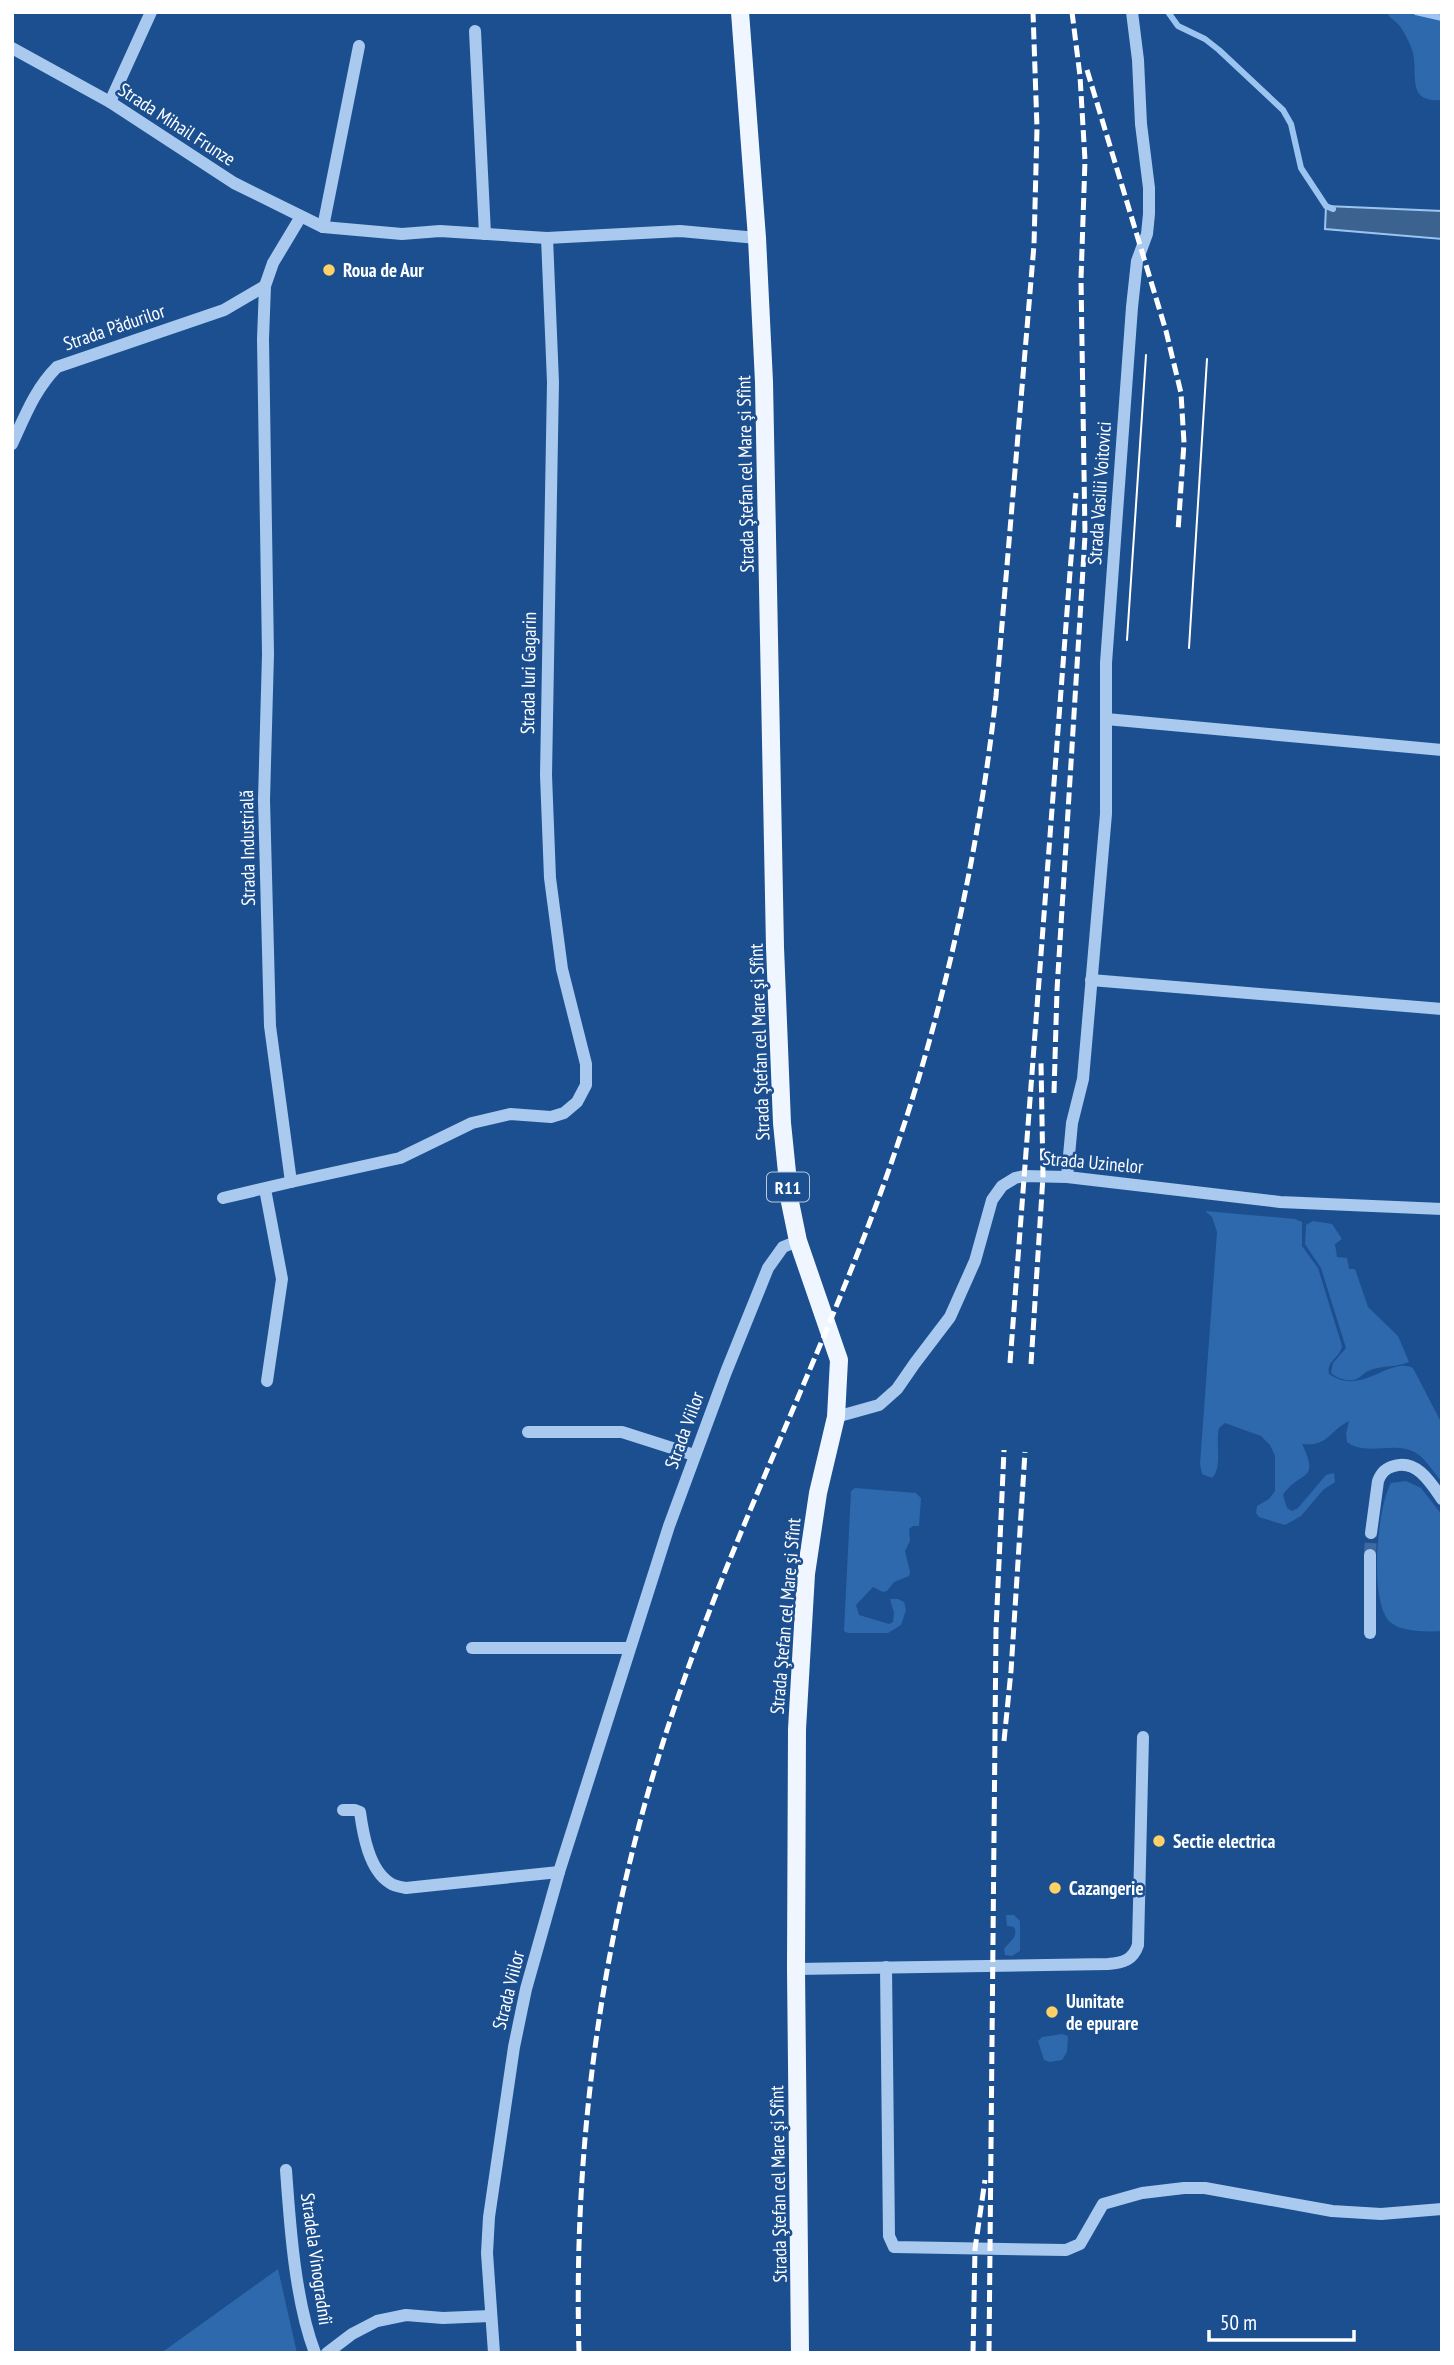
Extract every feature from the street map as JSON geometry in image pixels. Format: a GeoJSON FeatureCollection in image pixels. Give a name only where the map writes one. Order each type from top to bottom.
{"type":"FeatureCollection","features":[{"type":"Feature","properties":{"kind":"main road","name":"Strada Ştefan cel Mare şi Sfînt"},"geometry":{"type":"LineString","coordinates":[[740,12],[757,238],[764,382],[775,933],[782,1123],[790,1202],[798,1241],[839,1360],[836,1417],[816,1506],[806,1574],[800,1650],[796,1969],[800,2353]]}},
{"type":"Feature","properties":{"kind":"street"},"geometry":{"type":"LineString","coordinates":[[110,102],[151,12]]}},
{"type":"Feature","properties":{"kind":"street","name":"Strada Vasilii Voitovici"},"geometry":{"type":"LineString","coordinates":[[1067,1177],[1072,1123],[1083,1079],[1106,814],[1106,663],[1132,307],[1138,261],[1147,234],[1149,214],[1149,188],[1140,124],[1138,60],[1132,12]]}},
{"type":"Feature","properties":{"kind":"street"},"geometry":{"type":"LineString","coordinates":[[475,31],[485,234]]}},
{"type":"Feature","properties":{"kind":"street"},"geometry":{"type":"LineString","coordinates":[[323,227],[359,46]]}},
{"type":"Feature","properties":{"kind":"street","name":"Strada Mihail Frunze"},"geometry":{"type":"LineString","coordinates":[[12,48],[110,102],[234,183],[300,218],[323,227],[402,234],[440,231],[547,238],[680,231],[757,238]]}},
{"type":"Feature","properties":{"kind":"street","name":"Strada Industrială"},"geometry":{"type":"LineString","coordinates":[[291,1182],[270,1026],[264,800],[268,654],[265,286],[273,263],[300,218]]}},
{"type":"Feature","properties":{"kind":"street","name":"Strada Iuri Gagarin"},"geometry":{"type":"LineString","coordinates":[[291,1182],[400,1158],[472,1123],[510,1114],[551,1117],[564,1113],[578,1102],[586,1085],[586,1065],[562,970],[550,878],[546,775],[552,382],[547,238]]}},
{"type":"Feature","properties":{"kind":"street","name":"Strada Pădurilor"},"geometry":{"type":"LineString","coordinates":[[12,444],[43,380],[57,367],[224,310],[265,286]]}},
{"type":"Feature","properties":{"kind":"street"},"geometry":{"type":"LineString","coordinates":[[1106,719],[1442,750]]}},
{"type":"Feature","properties":{"kind":"street"},"geometry":{"type":"LineString","coordinates":[[1091,980],[1442,1009]]}},
{"type":"Feature","properties":{"kind":"street","name":"Strada Uzinelor"},"geometry":{"type":"LineString","coordinates":[[836,1417],[867,1409],[889,1398],[940,1332],[969,1277],[996,1193],[1015,1178],[1067,1177],[1280,1202],[1442,1209]]}},
{"type":"Feature","properties":{"kind":"street"},"geometry":{"type":"LineString","coordinates":[[223,1198],[291,1182]]}},
{"type":"Feature","properties":{"kind":"street"},"geometry":{"type":"LineString","coordinates":[[265,1189],[282,1279],[267,1381]]}},
{"type":"Feature","properties":{"kind":"street","name":"Strada Viilor"},"geometry":{"type":"LineString","coordinates":[[494,2353],[487,2253],[489,2217],[513,2047],[526,1989],[559,1872],[629,1648],[694,1455],[768,1268],[783,1247],[798,1241]]}},
{"type":"Feature","properties":{"kind":"street"},"geometry":{"type":"LineString","coordinates":[[528,1432],[622,1432],[694,1455]]}},
{"type":"Feature","properties":{"kind":"street"},"geometry":{"type":"LineString","coordinates":[[1371,1533],[1378,1481],[1391,1466],[1412,1466],[1421,1472],[1442,1499]]}},
{"type":"Feature","properties":{"kind":"street"},"geometry":{"type":"LineString","coordinates":[[1370,1555],[1370,1633]]}},
{"type":"Feature","properties":{"kind":"street"},"geometry":{"type":"LineString","coordinates":[[471,1648],[629,1648]]}},
{"type":"Feature","properties":{"kind":"street"},"geometry":{"type":"LineString","coordinates":[[796,1969],[1108,1964],[1128,1960],[1135,1954],[1138,1945],[1143,1737]]}},
{"type":"Feature","properties":{"kind":"street"},"geometry":{"type":"LineString","coordinates":[[343,1810],[360,1812],[363,1835],[377,1870],[389,1883],[406,1888],[559,1872]]}},
{"type":"Feature","properties":{"kind":"street"},"geometry":{"type":"LineString","coordinates":[[886,1967],[889,2236],[894,2248],[1066,2250],[1080,2244],[1103,2204],[1164,2188],[1205,2188],[1332,2211],[1381,2214],[1442,2209]]}},
{"type":"Feature","properties":{"kind":"street","name":"Stradela Vinogradnîi"},"geometry":{"type":"LineString","coordinates":[[286,2170],[299,2286],[308,2333],[315,2353]]}},
{"type":"Feature","properties":{"kind":"street","name":"Stradela Vinogradnîi"},"geometry":{"type":"LineString","coordinates":[[327,2353],[352,2334],[377,2321],[406,2315],[443,2318],[491,2316]]}},
{"type":"Feature","properties":{"kind":"shaded area"},"geometry":{"type":"Polygon","coordinates":[[[1387,12],[1442,12],[1442,100],[1431,100],[1418,93],[1411,46],[1400,26],[1387,12]]]}},
{"type":"Feature","properties":{"kind":"shaded area"},"geometry":{"type":"Polygon","coordinates":[[[1326,206],[1442,211],[1442,239],[1325,229],[1326,206]]]}},
{"type":"Feature","properties":{"kind":"shaded area"},"geometry":{"type":"Polygon","coordinates":[[[1205,1211],[1295,1219],[1302,1222],[1302,1246],[1318,1268],[1342,1346],[1330,1366],[1329,1374],[1341,1380],[1353,1381],[1394,1367],[1413,1368],[1442,1424],[1442,1482],[1423,1459],[1408,1449],[1363,1448],[1347,1442],[1349,1421],[1323,1441],[1302,1444],[1309,1471],[1283,1495],[1287,1508],[1292,1511],[1298,1508],[1326,1475],[1334,1473],[1335,1482],[1323,1490],[1301,1516],[1285,1525],[1259,1517],[1256,1513],[1257,1506],[1269,1499],[1275,1491],[1275,1456],[1270,1445],[1261,1436],[1225,1423],[1219,1428],[1215,1473],[1212,1478],[1202,1474],[1200,1464],[1217,1232],[1212,1217],[1205,1211]]]}},
{"type":"Feature","properties":{"kind":"shaded area"},"geometry":{"type":"Polygon","coordinates":[[[1313,1221],[1332,1224],[1342,1239],[1335,1244],[1337,1257],[1347,1258],[1349,1269],[1355,1269],[1368,1307],[1398,1336],[1409,1362],[1373,1369],[1353,1380],[1341,1379],[1331,1373],[1333,1363],[1346,1348],[1321,1268],[1305,1244],[1306,1225],[1313,1221]]]}},
{"type":"Feature","properties":{"kind":"shaded area"},"geometry":{"type":"Polygon","coordinates":[[[1406,1481],[1421,1488],[1442,1515],[1442,1631],[1406,1629],[1394,1625],[1383,1610],[1379,1594],[1377,1553],[1386,1495],[1391,1483],[1406,1481]]]}},
{"type":"Feature","properties":{"kind":"shaded area"},"geometry":{"type":"Polygon","coordinates":[[[855,1488],[916,1493],[921,1498],[919,1526],[909,1529],[910,1541],[905,1551],[909,1576],[894,1582],[887,1591],[873,1587],[856,1605],[859,1615],[889,1624],[893,1622],[894,1613],[890,1599],[904,1602],[906,1610],[901,1625],[888,1633],[844,1631],[851,1491],[855,1488]]]}},
{"type":"Feature","properties":{"kind":"shaded area"},"geometry":{"type":"Polygon","coordinates":[[[1006,1915],[1014,1915],[1020,1921],[1020,1951],[1012,1956],[1005,1955],[1004,1949],[1015,1934],[1014,1927],[1007,1926],[1006,1915]]]}},
{"type":"Feature","properties":{"kind":"shaded area"},"geometry":{"type":"Polygon","coordinates":[[[1062,2034],[1068,2036],[1067,2052],[1062,2060],[1044,2060],[1038,2041],[1042,2037],[1062,2034]]]}},
{"type":"Feature","properties":{"kind":"shaded area"},"geometry":{"type":"Polygon","coordinates":[[[278,2269],[297,2353],[161,2353],[278,2269]]]}},
{"type":"Feature","properties":{"kind":"waterway"},"geometry":{"type":"LineString","coordinates":[[1168,12],[1178,26],[1205,39],[1219,50],[1283,110],[1291,124],[1301,168],[1326,206],[1333,209]]}},
{"type":"Feature","properties":{"kind":"waterway"},"geometry":{"type":"LineString","coordinates":[[1416,12],[1442,18]]}},
{"type":"Feature","properties":{"kind":"tunnel"},"geometry":{"type":"LineString","coordinates":[[1370,1555],[1371,1533]]}},
{"type":"Feature","properties":{"kind":"tram line"},"geometry":{"type":"LineString","coordinates":[[1127,640],[1146,355]]}},
{"type":"Feature","properties":{"kind":"tram line"},"geometry":{"type":"LineString","coordinates":[[1189,648],[1207,359]]}},
{"type":"Feature","properties":{"kind":"railway"},"geometry":{"type":"LineString","coordinates":[[579,2353],[581,2195],[596,2038],[625,1882],[644,1806],[667,1730],[713,1602],[844,1287],[892,1160],[932,1030],[977,831],[996,696],[1034,245],[1037,128],[1033,12]]}},
{"type":"Feature","properties":{"kind":"railway"},"geometry":{"type":"LineString","coordinates":[[1054,1093],[1057,990],[1085,536],[1081,279],[1085,160],[1080,76],[1072,12]]}},
{"type":"Feature","properties":{"kind":"railway"},"geometry":{"type":"LineString","coordinates":[[1087,70],[1166,331],[1181,393],[1184,443],[1178,531]]}},
{"type":"Feature","properties":{"kind":"railway"},"geometry":{"type":"LineString","coordinates":[[1010,1363],[1076,493]]}},
{"type":"Feature","properties":{"kind":"railway"},"geometry":{"type":"LineString","coordinates":[[1031,1364],[1043,1176],[1041,1063]]}},
{"type":"Feature","properties":{"kind":"railway"},"geometry":{"type":"LineString","coordinates":[[989,2353],[996,1630],[1004,1450]]}},
{"type":"Feature","properties":{"kind":"railway"},"geometry":{"type":"LineString","coordinates":[[1004,1741],[1025,1452]]}},
{"type":"Feature","properties":{"kind":"railway"},"geometry":{"type":"LineString","coordinates":[[973,2353],[975,2249],[985,2180]]}},
{"type":"Feature","properties":{"kind":"place","name":"Roua de Aur"},"geometry":{"type":"Point","coordinates":[329,270]}},
{"type":"Feature","properties":{"kind":"place","name":"Sectie electrica"},"geometry":{"type":"Point","coordinates":[1159,1841]}},
{"type":"Feature","properties":{"kind":"place","name":"Cazangerie"},"geometry":{"type":"Point","coordinates":[1055,1888]}},
{"type":"Feature","properties":{"kind":"place","name":"Uunitate de epurare"},"geometry":{"type":"Point","coordinates":[1052,2012]}}]}
